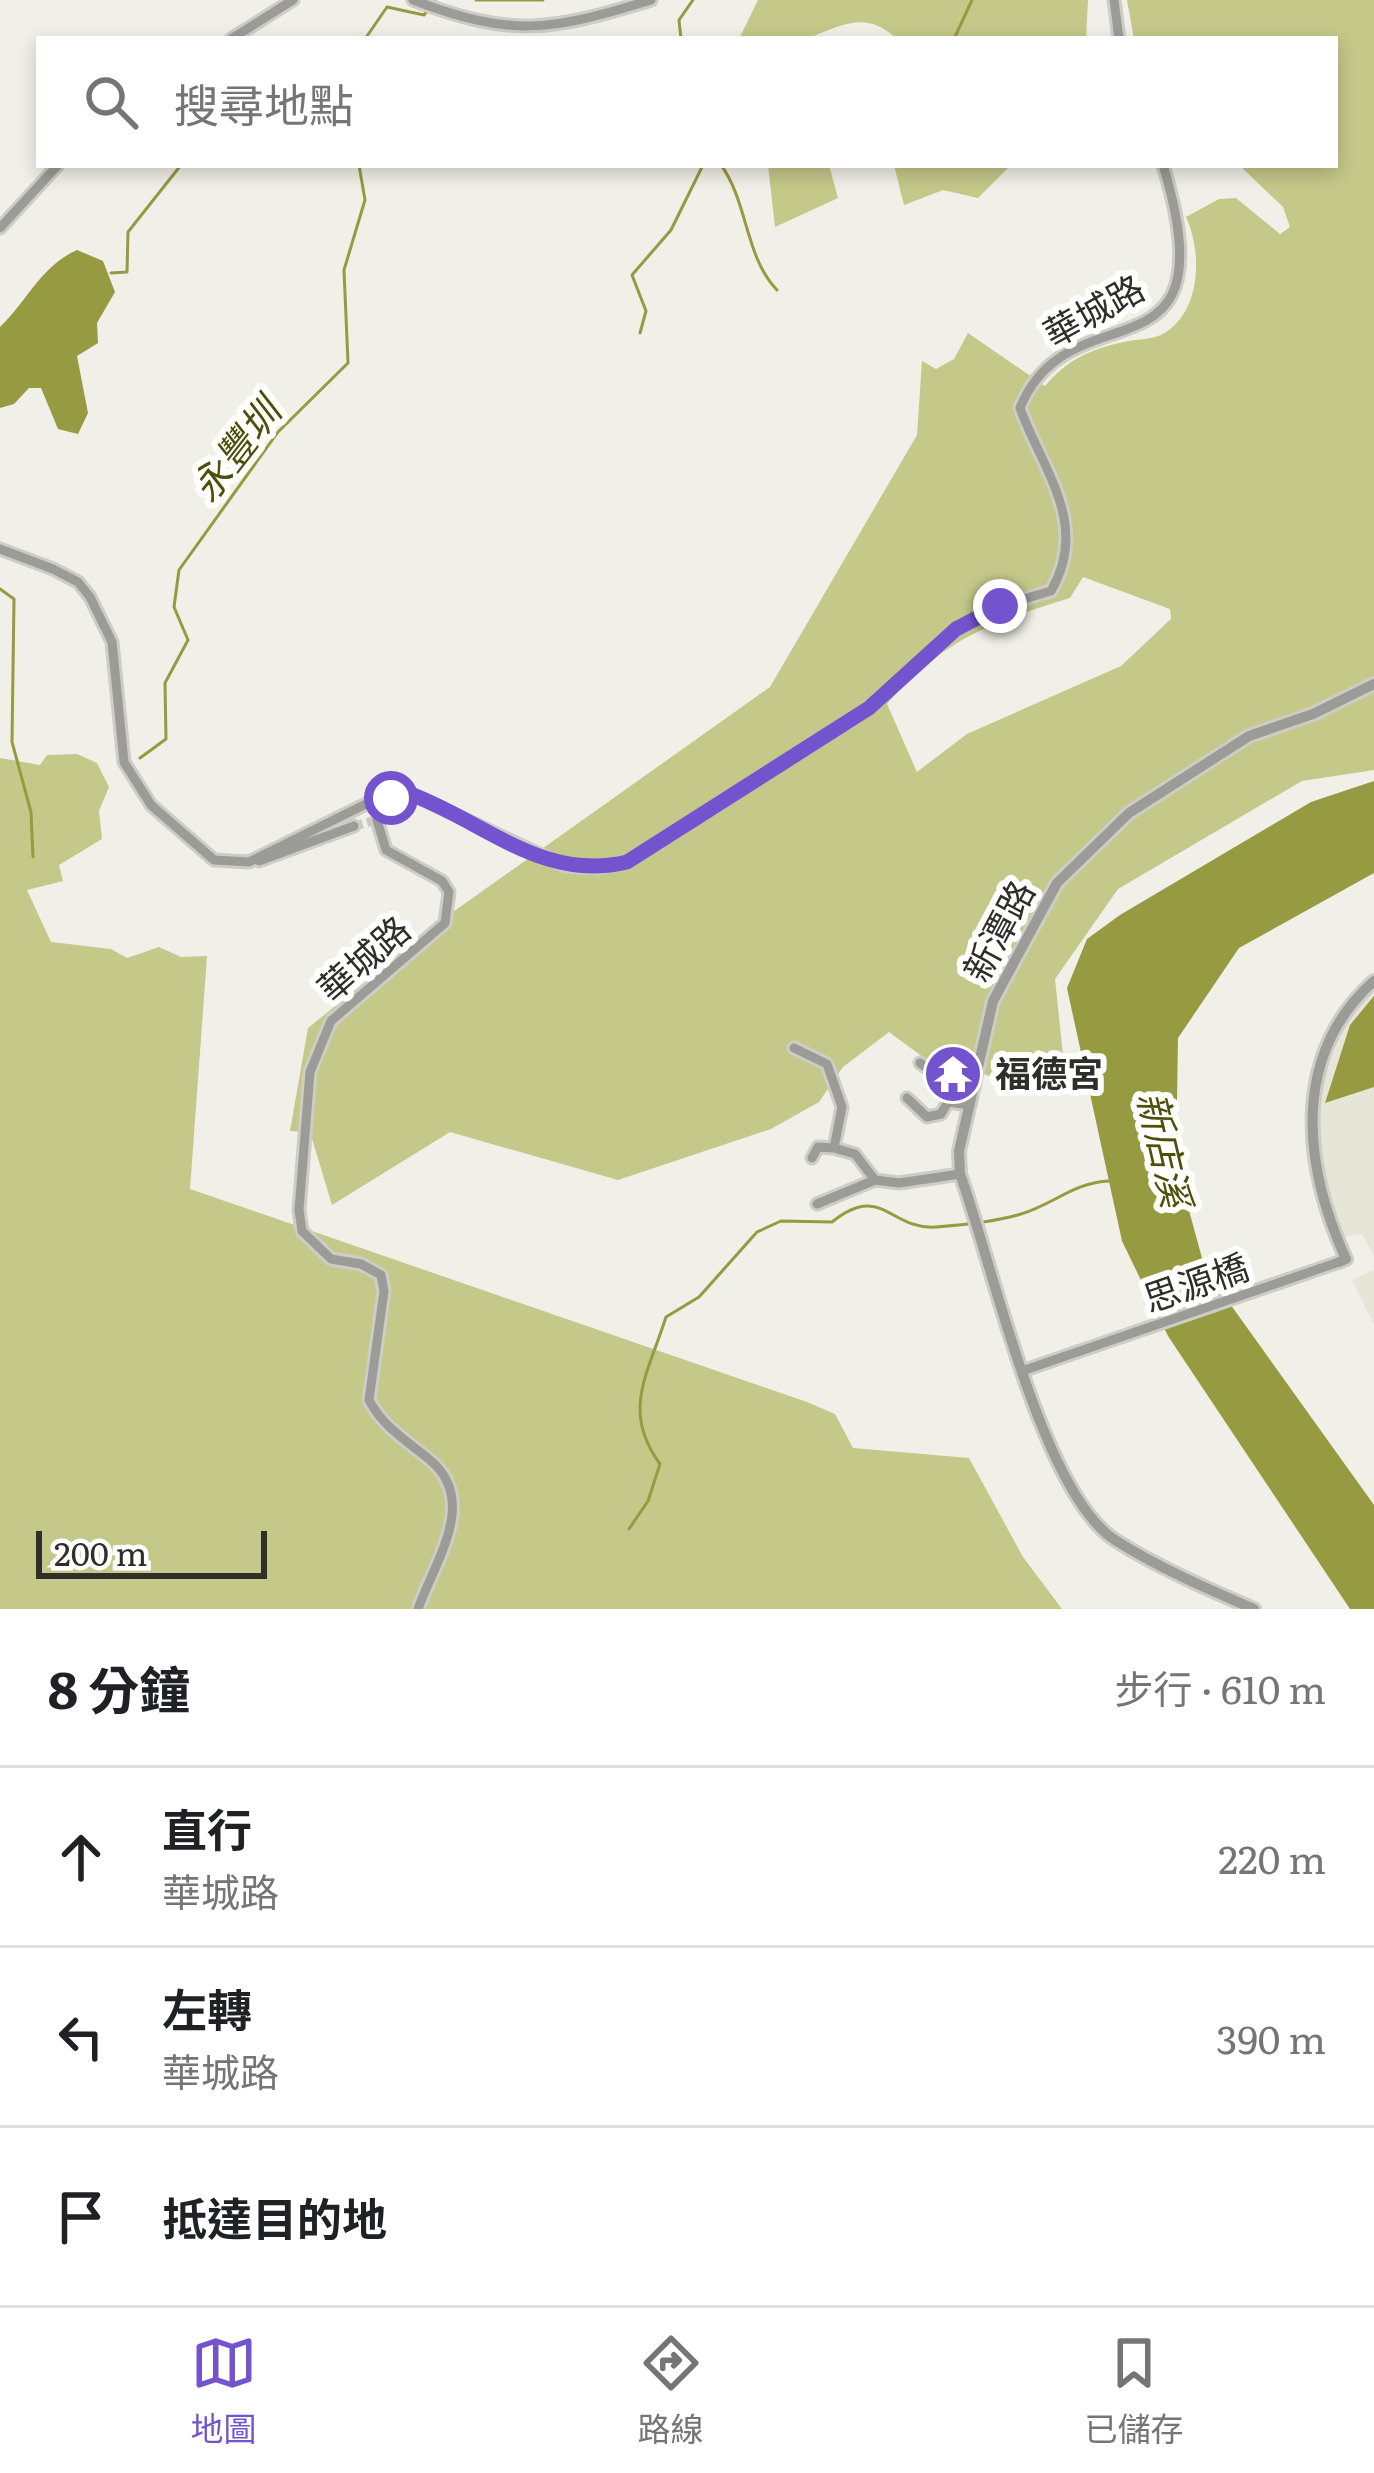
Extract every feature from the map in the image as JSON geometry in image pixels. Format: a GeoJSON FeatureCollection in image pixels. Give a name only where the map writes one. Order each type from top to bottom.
{"type":"FeatureCollection","features":[{"type":"Feature","properties":{"kind":"street"},"geometry":{"type":"LineString","coordinates":[[236,36],[293,0]]}},
{"type":"Feature","properties":{"kind":"street"},"geometry":{"type":"LineString","coordinates":[[413,0],[468,22],[514,29],[561,25],[651,0]]}},
{"type":"Feature","properties":{"kind":"street"},"geometry":{"type":"LineString","coordinates":[[1114,0],[1119,36]]}},
{"type":"Feature","properties":{"kind":"street"},"geometry":{"type":"LineString","coordinates":[[0,228],[55,168]]}},
{"type":"Feature","properties":{"kind":"street","name":"華城路"},"geometry":{"type":"LineString","coordinates":[[418,1609],[446,1542],[455,1502],[446,1475],[387,1428],[368,1400],[384,1291],[381,1275],[361,1264],[332,1259],[312,1244],[299,1210],[310,1072],[331,1021],[445,923],[450,909],[442,881],[386,850],[376,820],[391,798],[413,795],[565,866],[599,868],[627,862],[869,708],[956,629],[1000,606],[1051,591],[1068,551],[1066,516],[1058,484],[1034,446],[1020,408],[1031,381],[1053,362],[1149,321],[1172,297],[1181,276],[1179,230],[1164,168]]}},
{"type":"Feature","properties":{"kind":"street"},"geometry":{"type":"LineString","coordinates":[[0,549],[78,582],[104,617],[112,642],[124,762],[151,806],[214,860],[254,861],[354,826]]}},
{"type":"Feature","properties":{"kind":"street","name":"新潭路"},"geometry":{"type":"LineString","coordinates":[[1254,1609],[1154,1561],[1100,1526],[1030,1407],[1025,1370],[960,1174],[959,1151],[994,1001],[1057,883],[1129,812],[1250,736],[1313,714],[1374,684]]}},
{"type":"Feature","properties":{"kind":"street"},"geometry":{"type":"LineString","coordinates":[[254,861],[374,800],[391,798]]}},
{"type":"Feature","properties":{"kind":"street"},"geometry":{"type":"LineString","coordinates":[[1339,1262],[1346,1259],[1322,1208],[1310,1124],[1325,1053],[1341,1022],[1374,981]]}},
{"type":"Feature","properties":{"kind":"street"},"geometry":{"type":"LineString","coordinates":[[794,1048],[827,1064],[842,1107],[834,1148]]}},
{"type":"Feature","properties":{"kind":"street"},"geometry":{"type":"LineString","coordinates":[[908,1098],[927,1117],[941,1114],[948,1102],[946,1082],[920,1063]]}},
{"type":"Feature","properties":{"kind":"street"},"geometry":{"type":"LineString","coordinates":[[948,1102],[970,1105]]}},
{"type":"Feature","properties":{"kind":"street"},"geometry":{"type":"LineString","coordinates":[[812,1158],[818,1147],[854,1154],[875,1180]]}},
{"type":"Feature","properties":{"kind":"street"},"geometry":{"type":"LineString","coordinates":[[817,1204],[875,1180],[898,1183],[960,1174]]}},
{"type":"Feature","properties":{"kind":"street","name":"思源橋"},"geometry":{"type":"LineString","coordinates":[[1025,1370],[1339,1262]]}},
{"type":"Feature","properties":{"kind":"shaded area"},"geometry":{"type":"Polygon","coordinates":[[[758,0],[1088,0],[1086,36],[893,36],[875,25],[854,23],[813,36],[740,36],[758,0]]]}},
{"type":"Feature","properties":{"kind":"shaded area"},"geometry":{"type":"Polygon","coordinates":[[[1127,0],[1374,0],[1374,770],[1302,781],[1118,889],[1055,979],[1065,1074],[1020,1090],[980,1072],[931,1063],[889,1032],[843,1067],[819,1102],[771,1129],[618,1180],[450,1132],[332,1205],[310,1132],[290,1131],[308,1028],[443,919],[770,687],[917,435],[922,361],[936,369],[954,359],[968,333],[1045,386],[1090,352],[1152,338],[1174,326],[1195,282],[1195,248],[1186,217],[1219,199],[1236,198],[1280,234],[1290,227],[1283,207],[1242,168],[1338,168],[1338,36],[1133,36],[1127,0]],[[1083,577],[1070,598],[992,625],[949,648],[887,704],[917,772],[967,734],[1121,666],[1171,619],[1170,609],[1083,577]]]}},
{"type":"Feature","properties":{"kind":"shaded area"},"geometry":{"type":"Polygon","coordinates":[[[768,168],[830,168],[838,198],[775,227],[768,168]]]}},
{"type":"Feature","properties":{"kind":"shaded area"},"geometry":{"type":"Polygon","coordinates":[[[895,168],[1008,168],[978,198],[943,190],[904,205],[895,168]]]}},
{"type":"Feature","properties":{"kind":"shaded area"},"geometry":{"type":"Polygon","coordinates":[[[77,754],[97,763],[109,787],[99,811],[102,839],[59,865],[63,881],[27,890],[51,942],[111,949],[127,958],[159,947],[181,957],[207,956],[190,1189],[807,1402],[835,1414],[853,1448],[969,1458],[1023,1557],[1062,1609],[0,1609],[0,758],[40,765],[47,755],[77,754]]]}},
{"type":"Feature","properties":{"kind":"shaded area"},"geometry":{"type":"Polygon","coordinates":[[[1374,989],[1374,1257],[1362,1234],[1344,1237],[1328,1207],[1315,1153],[1318,1099],[1328,1066],[1345,1026],[1374,989]]]}},
{"type":"Feature","properties":{"kind":"shaded area"},"geometry":{"type":"Polygon","coordinates":[[[1374,1270],[1374,1325],[1352,1280],[1374,1270]]]}},
{"type":"Feature","properties":{"kind":"water"},"geometry":{"type":"Polygon","coordinates":[[[77,250],[103,261],[115,292],[97,323],[98,343],[77,356],[88,413],[78,434],[58,429],[41,388],[29,388],[14,404],[0,408],[0,327],[44,274],[77,250]]]}},
{"type":"Feature","properties":{"kind":"water","name":"新店溪"},"geometry":{"type":"Polygon","coordinates":[[[1374,781],[1374,873],[1239,948],[1178,1038],[1176,1163],[1205,1269],[1374,1505],[1374,1609],[1350,1609],[1168,1336],[1122,1241],[1067,988],[1087,939],[1120,915],[1311,802],[1374,781]]]}},
{"type":"Feature","properties":{"kind":"water"},"geometry":{"type":"Polygon","coordinates":[[[1374,996],[1374,1087],[1325,1103],[1350,1025],[1374,996]]]}},
{"type":"Feature","properties":{"kind":"waterway","name":"永豐圳"},"geometry":{"type":"LineString","coordinates":[[367,36],[387,7],[424,15],[435,0]]}},
{"type":"Feature","properties":{"kind":"waterway","name":"永豐圳"},"geometry":{"type":"LineString","coordinates":[[476,0],[543,0]]}},
{"type":"Feature","properties":{"kind":"waterway"},"geometry":{"type":"LineString","coordinates":[[681,36],[679,20],[693,0]]}},
{"type":"Feature","properties":{"kind":"waterway"},"geometry":{"type":"LineString","coordinates":[[955,36],[972,0]]}},
{"type":"Feature","properties":{"kind":"waterway"},"geometry":{"type":"LineString","coordinates":[[111,273],[127,272],[128,232],[179,168]]}},
{"type":"Feature","properties":{"kind":"waterway","name":"永豐圳"},"geometry":{"type":"LineString","coordinates":[[140,758],[166,739],[165,683],[188,640],[174,607],[179,570],[278,432],[348,363],[344,270],[365,200],[360,168]]}},
{"type":"Feature","properties":{"kind":"waterway"},"geometry":{"type":"LineString","coordinates":[[640,333],[646,311],[632,275],[671,230],[702,168]]}},
{"type":"Feature","properties":{"kind":"waterway"},"geometry":{"type":"LineString","coordinates":[[723,168],[759,262],[777,290]]}},
{"type":"Feature","properties":{"kind":"waterway"},"geometry":{"type":"LineString","coordinates":[[0,589],[14,599],[12,742],[31,812],[33,857]]}},
{"type":"Feature","properties":{"kind":"waterway"},"geometry":{"type":"LineString","coordinates":[[629,1529],[648,1501],[660,1464],[648,1445],[640,1409],[666,1317],[699,1297],[757,1232],[781,1221],[832,1222],[863,1206],[920,1226],[979,1223],[1021,1214],[1085,1185],[1109,1181]]}},
{"type":"Feature","properties":{"kind":"tunnel"},"geometry":{"type":"LineString","coordinates":[[354,826],[397,815]]}},
{"type":"Feature","properties":{"kind":"place","name":"福德宮"},"geometry":{"type":"Point","coordinates":[953,1074]}},
{"type":"Feature","properties":{"kind":"route"},"geometry":{"type":"LineString","coordinates":[[391,798],[413,795],[433,802],[507,843],[565,866],[599,868],[627,862],[698,812],[869,708],[956,629],[1000,606]]}}]}
